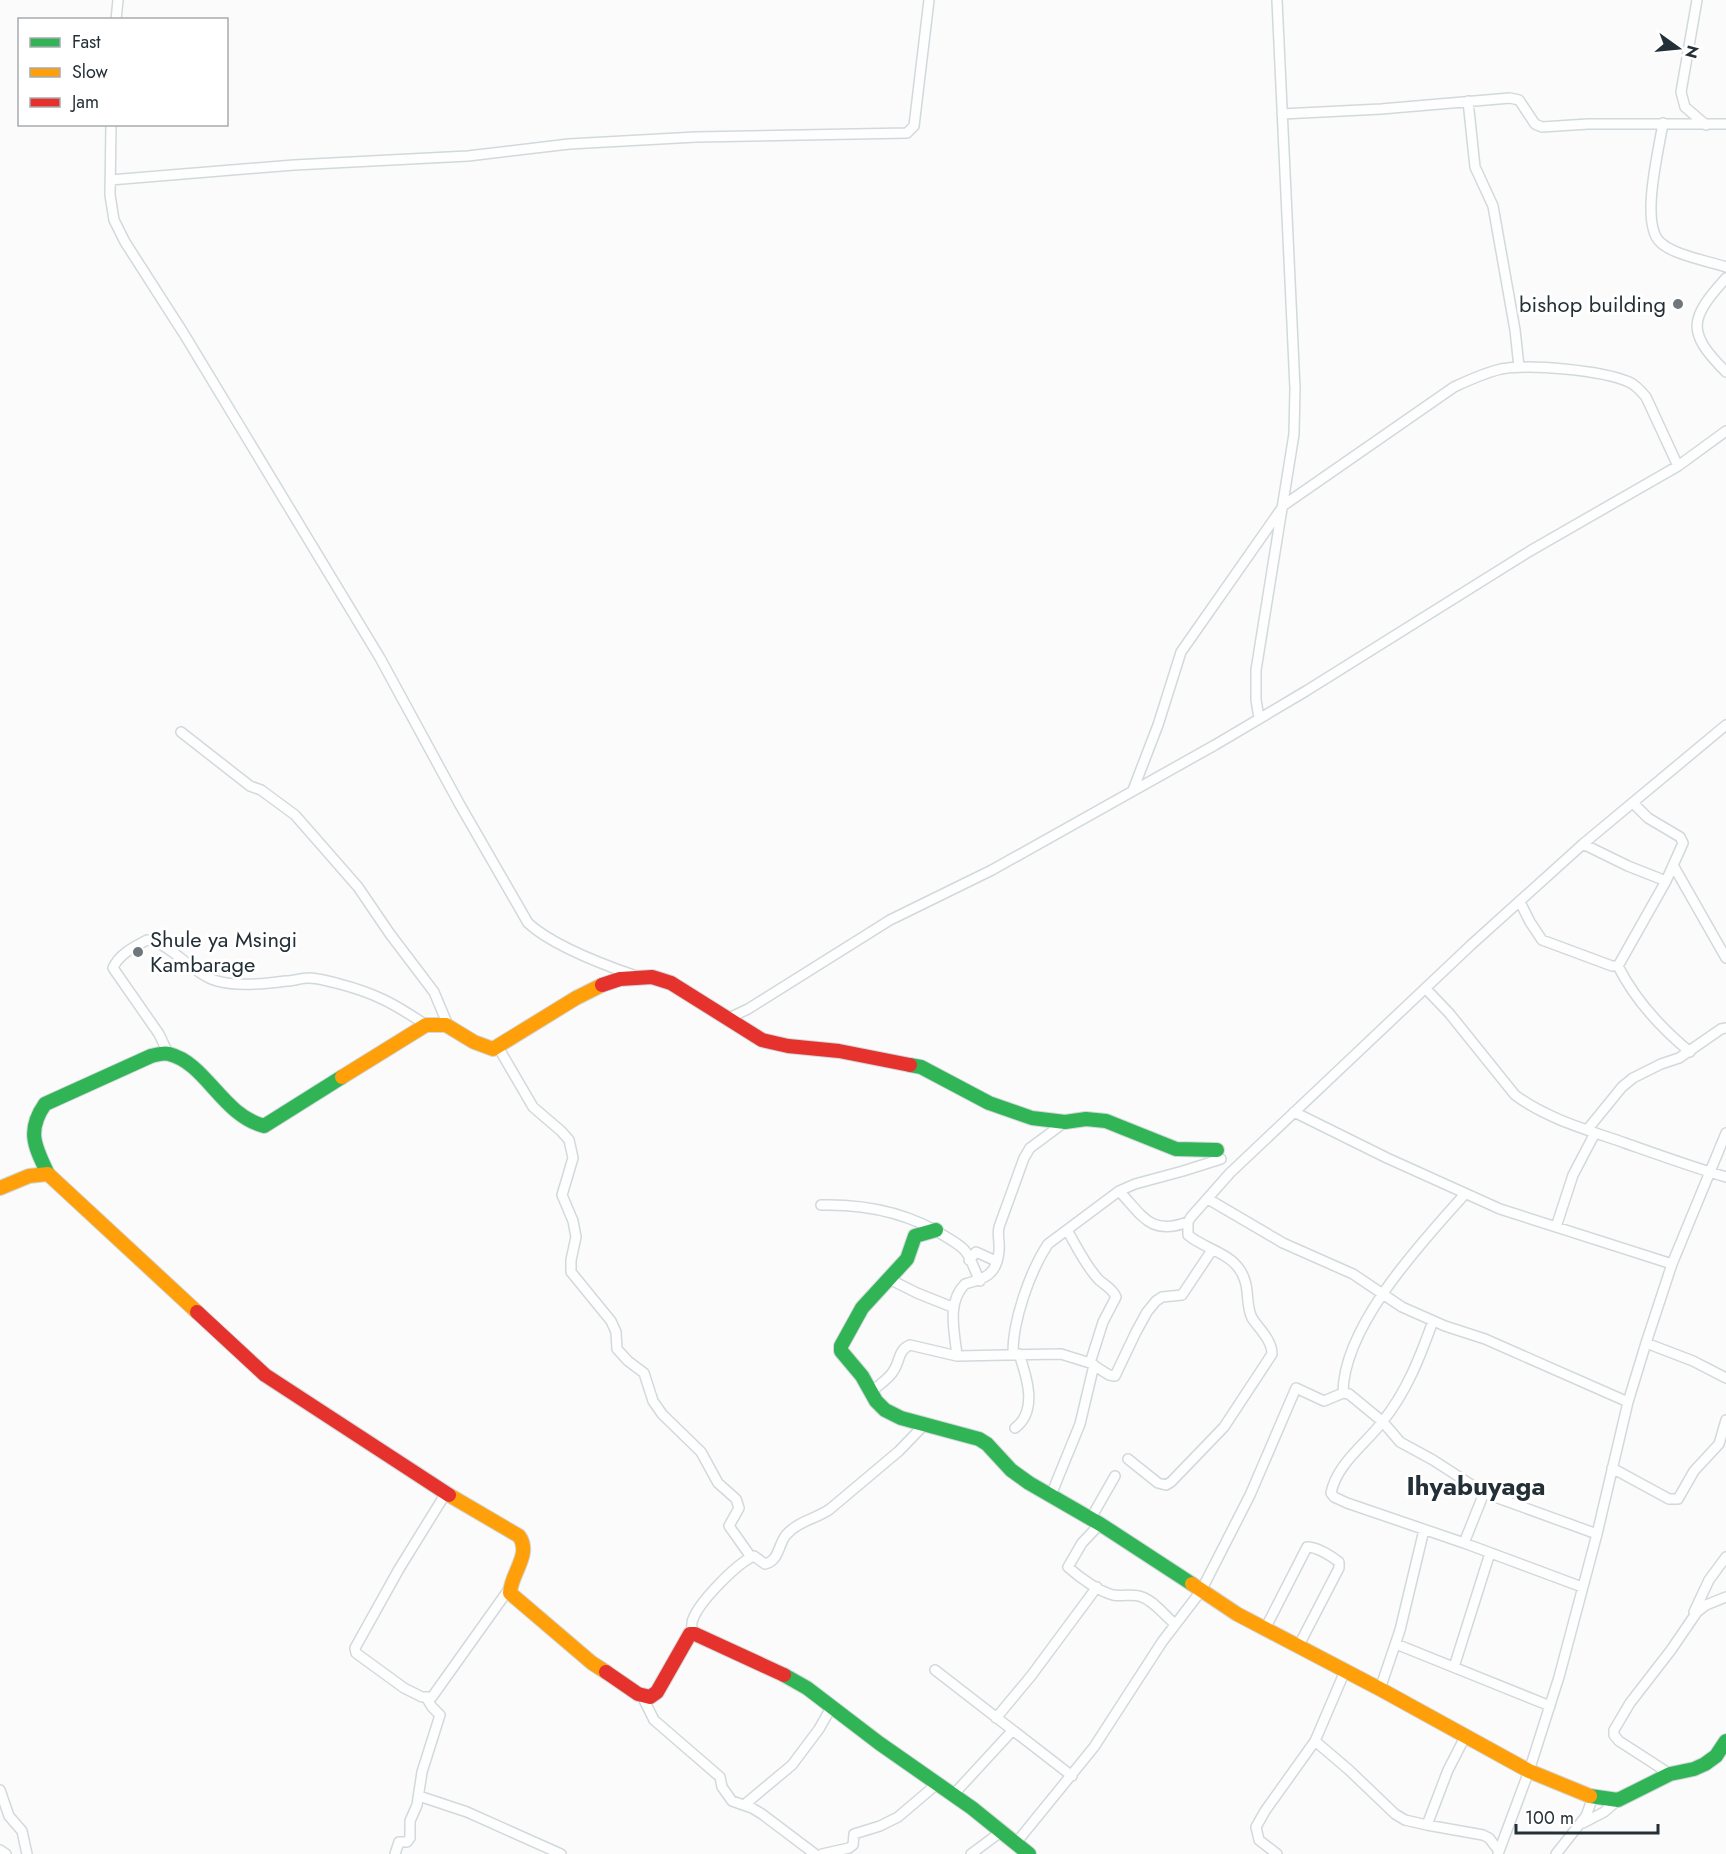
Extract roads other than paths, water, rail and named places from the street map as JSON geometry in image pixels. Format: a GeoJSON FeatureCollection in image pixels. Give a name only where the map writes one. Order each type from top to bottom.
{"type":"FeatureCollection","features":[{"type":"Feature","properties":{"kind":"street"},"geometry":{"type":"LineString","coordinates":[[116,18],[118,0]]}},
{"type":"Feature","properties":{"kind":"street"},"geometry":{"type":"LineString","coordinates":[[110,180],[294,165],[468,156],[569,144],[696,137],[907,133],[914,126],[929,0]]}},
{"type":"Feature","properties":{"kind":"street"},"geometry":{"type":"LineString","coordinates":[[1259,718],[1256,700],[1256,670],[1284,505],[1294,434],[1296,388],[1277,0]]}},
{"type":"Feature","properties":{"kind":"street"},"geometry":{"type":"LineString","coordinates":[[1697,0],[1682,93],[1685,107],[1706,125]]}},
{"type":"Feature","properties":{"kind":"street"},"geometry":{"type":"LineString","coordinates":[[1282,114],[1381,109],[1510,98],[1519,100],[1535,124],[1542,127],[1588,124],[1726,124]]}},
{"type":"Feature","properties":{"kind":"street"},"geometry":{"type":"LineString","coordinates":[[1468,101],[1475,167],[1492,206],[1514,320],[1519,367]]}},
{"type":"Feature","properties":{"kind":"street"},"geometry":{"type":"LineString","coordinates":[[1664,123],[1650,202],[1655,234],[1661,243],[1671,249],[1726,267]]}},
{"type":"Feature","properties":{"kind":"street"},"geometry":{"type":"LineString","coordinates":[[111,126],[110,195],[114,219],[125,242],[184,334],[380,658],[460,805],[528,923],[559,943],[639,977]]}},
{"type":"Feature","properties":{"kind":"street"},"geometry":{"type":"LineString","coordinates":[[1726,278],[1702,307],[1696,329],[1701,343],[1726,372]]}},
{"type":"Feature","properties":{"kind":"street"},"geometry":{"type":"LineString","coordinates":[[1133,790],[1186,641],[1201,624],[1284,505],[1454,387],[1478,376],[1519,367],[1593,373],[1629,382],[1646,397],[1678,466]]}},
{"type":"Feature","properties":{"kind":"street"},"geometry":{"type":"LineString","coordinates":[[727,1019],[748,1009],[890,920],[992,870],[1259,718],[1530,551],[1678,466],[1726,431]]}},
{"type":"Feature","properties":{"kind":"street"},"geometry":{"type":"LineString","coordinates":[[1119,1191],[1155,1226],[1170,1228],[1188,1222],[1230,1173],[1520,902],[1583,844],[1726,725]]}},
{"type":"Feature","properties":{"kind":"street"},"geometry":{"type":"LineString","coordinates":[[181,732],[250,786],[261,790],[294,815],[358,887],[434,992],[447,1023],[476,1044],[493,1049],[498,1047],[584,994],[620,979],[657,978],[671,983],[762,1040],[788,1046],[839,1051],[921,1067],[989,1103],[1023,1116],[1065,1122],[1086,1119],[1106,1121],[1176,1149],[1219,1154]]}},
{"type":"Feature","properties":{"kind":"street"},"geometry":{"type":"LineString","coordinates":[[1718,733],[1726,742]]}},
{"type":"Feature","properties":{"kind":"street"},"geometry":{"type":"LineString","coordinates":[[1618,966],[1666,881],[1682,845],[1682,840],[1648,818],[1633,802]]}},
{"type":"Feature","properties":{"kind":"street"},"geometry":{"type":"LineString","coordinates":[[1583,844],[1666,881]]}},
{"type":"Feature","properties":{"kind":"street"},"geometry":{"type":"LineString","coordinates":[[1673,866],[1726,958]]}},
{"type":"Feature","properties":{"kind":"street"},"geometry":{"type":"LineString","coordinates":[[1520,902],[1542,940],[1612,966],[1618,966]]}},
{"type":"Feature","properties":{"kind":"street"},"geometry":{"type":"LineString","coordinates":[[168,1053],[159,1034],[113,968],[117,961],[132,948],[147,940],[163,946],[205,977],[217,981],[230,984],[308,978],[323,980],[374,994],[393,1003],[426,1025]]}},
{"type":"Feature","properties":{"kind":"street"},"geometry":{"type":"LineString","coordinates":[[1618,966],[1634,993],[1661,1025],[1690,1052]]}},
{"type":"Feature","properties":{"kind":"street"},"geometry":{"type":"LineString","coordinates":[[1426,989],[1449,1013],[1515,1095],[1537,1110],[1726,1177]]}},
{"type":"Feature","properties":{"kind":"street"},"geometry":{"type":"LineString","coordinates":[[446,1493],[399,1569],[355,1648],[358,1657],[404,1688],[426,1697],[435,1695],[509,1589],[524,1551],[522,1539],[446,1493],[265,1375],[48,1174],[38,1154],[33,1133],[37,1114],[45,1104],[152,1056],[168,1053],[179,1057],[189,1065],[228,1105],[254,1124],[264,1126],[426,1025],[447,1023]]}},
{"type":"Feature","properties":{"kind":"street"},"geometry":{"type":"LineString","coordinates":[[1556,1227],[1573,1175],[1591,1131],[1622,1087],[1633,1078],[1690,1052],[1721,1029],[1726,1028]]}},
{"type":"Feature","properties":{"kind":"street"},"geometry":{"type":"LineString","coordinates":[[498,1047],[532,1107],[569,1140],[573,1158],[562,1195],[573,1221],[576,1237],[571,1260],[572,1272],[611,1321],[617,1349],[644,1373],[653,1401],[662,1414],[701,1452],[718,1483],[735,1498],[739,1508],[729,1526],[751,1557]]}},
{"type":"Feature","properties":{"kind":"street"},"geometry":{"type":"LineString","coordinates":[[1294,1112],[1369,1150],[1500,1209],[1672,1264]]}},
{"type":"Feature","properties":{"kind":"street"},"geometry":{"type":"LineString","coordinates":[[957,1356],[952,1307],[960,1289],[964,1284],[980,1281],[990,1274],[999,1249],[997,1234],[999,1227],[1024,1158],[1030,1148],[1065,1122]]}},
{"type":"Feature","properties":{"kind":"street"},"geometry":{"type":"LineString","coordinates":[[1315,1741],[1395,1814],[1405,1820],[1483,1835],[1498,1852],[1529,1771],[1550,1706],[1597,1534],[1628,1402],[1646,1344],[1672,1264],[1726,1133]]}},
{"type":"Feature","properties":{"kind":"street"},"geometry":{"type":"LineString","coordinates":[[1015,1428],[1025,1420],[1028,1411],[1028,1383],[1016,1354],[1017,1322],[1040,1256],[1048,1244],[1119,1191],[1135,1184],[1183,1171],[1219,1154]]}},
{"type":"Feature","properties":{"kind":"street"},"geometry":{"type":"LineString","coordinates":[[0,1188],[41,1173],[48,1174]]}},
{"type":"Feature","properties":{"kind":"street"},"geometry":{"type":"LineString","coordinates":[[1343,1393],[1343,1379],[1353,1350],[1381,1294],[1465,1194]]}},
{"type":"Feature","properties":{"kind":"street"},"geometry":{"type":"LineString","coordinates":[[1208,1199],[1283,1243],[1353,1274],[1402,1308],[1485,1339],[1628,1402]]}},
{"type":"Feature","properties":{"kind":"street"},"geometry":{"type":"LineString","coordinates":[[821,1205],[844,1204],[898,1214],[936,1230],[964,1249],[980,1281]]}},
{"type":"Feature","properties":{"kind":"street"},"geometry":{"type":"LineString","coordinates":[[1128,1460],[1158,1483],[1166,1485],[1172,1482],[1224,1427],[1271,1358],[1270,1344],[1249,1310],[1245,1279],[1235,1262],[1188,1235],[1188,1222]]}},
{"type":"Feature","properties":{"kind":"street"},"geometry":{"type":"LineString","coordinates":[[936,1230],[915,1236],[907,1259],[862,1308],[840,1348],[872,1391],[876,1401],[885,1410],[924,1425],[979,1438],[1011,1470],[1265,1629],[1529,1771],[1593,1797],[1618,1800]]}},
{"type":"Feature","properties":{"kind":"street"},"geometry":{"type":"LineString","coordinates":[[1051,1495],[1080,1424],[1103,1322],[1116,1297],[1114,1292],[1098,1279],[1089,1267],[1067,1230]]}},
{"type":"Feature","properties":{"kind":"street"},"geometry":{"type":"LineString","coordinates":[[872,1391],[895,1370],[897,1360],[907,1346],[957,1356],[1061,1354],[1092,1364],[1112,1377],[1118,1375],[1147,1312],[1159,1298],[1182,1295],[1212,1250]]}},
{"type":"Feature","properties":{"kind":"street"},"geometry":{"type":"LineString","coordinates":[[969,1260],[976,1252],[996,1261]]}},
{"type":"Feature","properties":{"kind":"street"},"geometry":{"type":"LineString","coordinates":[[889,1279],[952,1307]]}},
{"type":"Feature","properties":{"kind":"street"},"geometry":{"type":"LineString","coordinates":[[1433,1321],[1413,1373],[1402,1394],[1383,1422],[1339,1473],[1331,1493],[1334,1497],[1347,1503],[1464,1543],[1581,1587]]}},
{"type":"Feature","properties":{"kind":"street"},"geometry":{"type":"LineString","coordinates":[[1646,1344],[1693,1361],[1726,1378]]}},
{"type":"Feature","properties":{"kind":"street"},"geometry":{"type":"LineString","coordinates":[[1016,1843],[1094,1747],[1145,1666],[1201,1591],[1250,1495],[1294,1390],[1300,1389],[1324,1401],[1343,1393],[1349,1394],[1383,1422],[1400,1442],[1484,1493],[1597,1534]]}},
{"type":"Feature","properties":{"kind":"street"},"geometry":{"type":"LineString","coordinates":[[1612,1468],[1669,1499],[1678,1499],[1694,1471],[1719,1444],[1726,1420]]}},
{"type":"Feature","properties":{"kind":"street"},"geometry":{"type":"LineString","coordinates":[[642,1696],[650,1696],[657,1692],[692,1633],[694,1618],[711,1594],[727,1577],[751,1557],[756,1557],[765,1564],[771,1563],[775,1559],[781,1542],[792,1529],[830,1509],[892,1457],[924,1425]]}},
{"type":"Feature","properties":{"kind":"street"},"geometry":{"type":"LineString","coordinates":[[1115,1476],[1095,1521],[1068,1567],[1097,1587],[1112,1594],[1140,1596],[1146,1599],[1175,1624]]}},
{"type":"Feature","properties":{"kind":"street"},"geometry":{"type":"LineString","coordinates":[[1464,1543],[1484,1493]]}},
{"type":"Feature","properties":{"kind":"street"},"geometry":{"type":"LineString","coordinates":[[1380,1689],[1396,1644],[1424,1530]]}},
{"type":"Feature","properties":{"kind":"street"},"geometry":{"type":"LineString","coordinates":[[1265,1629],[1307,1547],[1335,1559],[1339,1568],[1298,1647]]}},
{"type":"Feature","properties":{"kind":"street"},"geometry":{"type":"LineString","coordinates":[[1454,1667],[1490,1553]]}},
{"type":"Feature","properties":{"kind":"street"},"geometry":{"type":"LineString","coordinates":[[1670,1774],[1619,1741],[1614,1735],[1614,1730],[1630,1703],[1671,1650],[1692,1617],[1708,1580],[1726,1557]]}},
{"type":"Feature","properties":{"kind":"street"},"geometry":{"type":"LineString","coordinates":[[996,1718],[1032,1676],[1097,1587]]}},
{"type":"Feature","properties":{"kind":"street"},"geometry":{"type":"LineString","coordinates":[[509,1589],[512,1595],[592,1663],[642,1696],[654,1720],[717,1774],[722,1787],[732,1801],[762,1814],[815,1854]]}},
{"type":"Feature","properties":{"kind":"street"},"geometry":{"type":"LineString","coordinates":[[1692,1617],[1706,1605],[1726,1597]]}},
{"type":"Feature","properties":{"kind":"street"},"geometry":{"type":"LineString","coordinates":[[692,1633],[773,1669],[807,1688],[879,1743],[954,1794],[1029,1854]]}},
{"type":"Feature","properties":{"kind":"street"},"geometry":{"type":"LineString","coordinates":[[1396,1644],[1550,1706]]}},
{"type":"Feature","properties":{"kind":"street"},"geometry":{"type":"LineString","coordinates":[[935,1670],[1072,1776]]}},
{"type":"Feature","properties":{"kind":"street"},"geometry":{"type":"LineString","coordinates":[[1277,1854],[1259,1840],[1256,1827],[1315,1741],[1345,1671]]}},
{"type":"Feature","properties":{"kind":"street"},"geometry":{"type":"LineString","coordinates":[[395,1854],[399,1842],[410,1840],[410,1821],[417,1805],[422,1772],[440,1715],[426,1697]]}},
{"type":"Feature","properties":{"kind":"street"},"geometry":{"type":"LineString","coordinates":[[744,1805],[792,1765],[819,1729],[832,1706]]}},
{"type":"Feature","properties":{"kind":"street"},"geometry":{"type":"LineString","coordinates":[[954,1794],[1012,1731]]}},
{"type":"Feature","properties":{"kind":"street"},"geometry":{"type":"LineString","coordinates":[[1427,1825],[1448,1770],[1465,1737]]}},
{"type":"Feature","properties":{"kind":"street"},"geometry":{"type":"LineString","coordinates":[[1581,1823],[1604,1812],[1618,1800],[1670,1774],[1705,1764],[1716,1756],[1726,1741]]}},
{"type":"Feature","properties":{"kind":"street"},"geometry":{"type":"LineString","coordinates":[[822,1854],[849,1848],[853,1845],[854,1834],[880,1826],[898,1817],[938,1783]]}},
{"type":"Feature","properties":{"kind":"street"},"geometry":{"type":"LineString","coordinates":[[0,1790],[9,1816],[22,1831],[27,1854]]}},
{"type":"Feature","properties":{"kind":"street"},"geometry":{"type":"LineString","coordinates":[[419,1796],[467,1812],[561,1854]]}},
{"type":"Feature","properties":{"kind":"street"},"geometry":{"type":"LineString","coordinates":[[1556,1854],[1581,1823],[1593,1797]]}},
{"type":"Feature","properties":{"kind":"street"},"geometry":{"type":"LineString","coordinates":[[971,1854],[1002,1831]]}},
{"type":"Feature","properties":{"kind":"street"},"geometry":{"type":"LineString","coordinates":[[0,1850],[6,1854]]}},
{"type":"Feature","properties":{"kind":"place","name":"bishop building"},"geometry":{"type":"Point","coordinates":[1678,304]}},
{"type":"Feature","properties":{"kind":"place","name":"Shule ya Msingi Kambarage"},"geometry":{"type":"Point","coordinates":[138,952]}},
{"type":"Feature","properties":{"kind":"district","name":"Ihyabuyaga"},"geometry":{"type":"Point","coordinates":[1476,1486]}}]}
